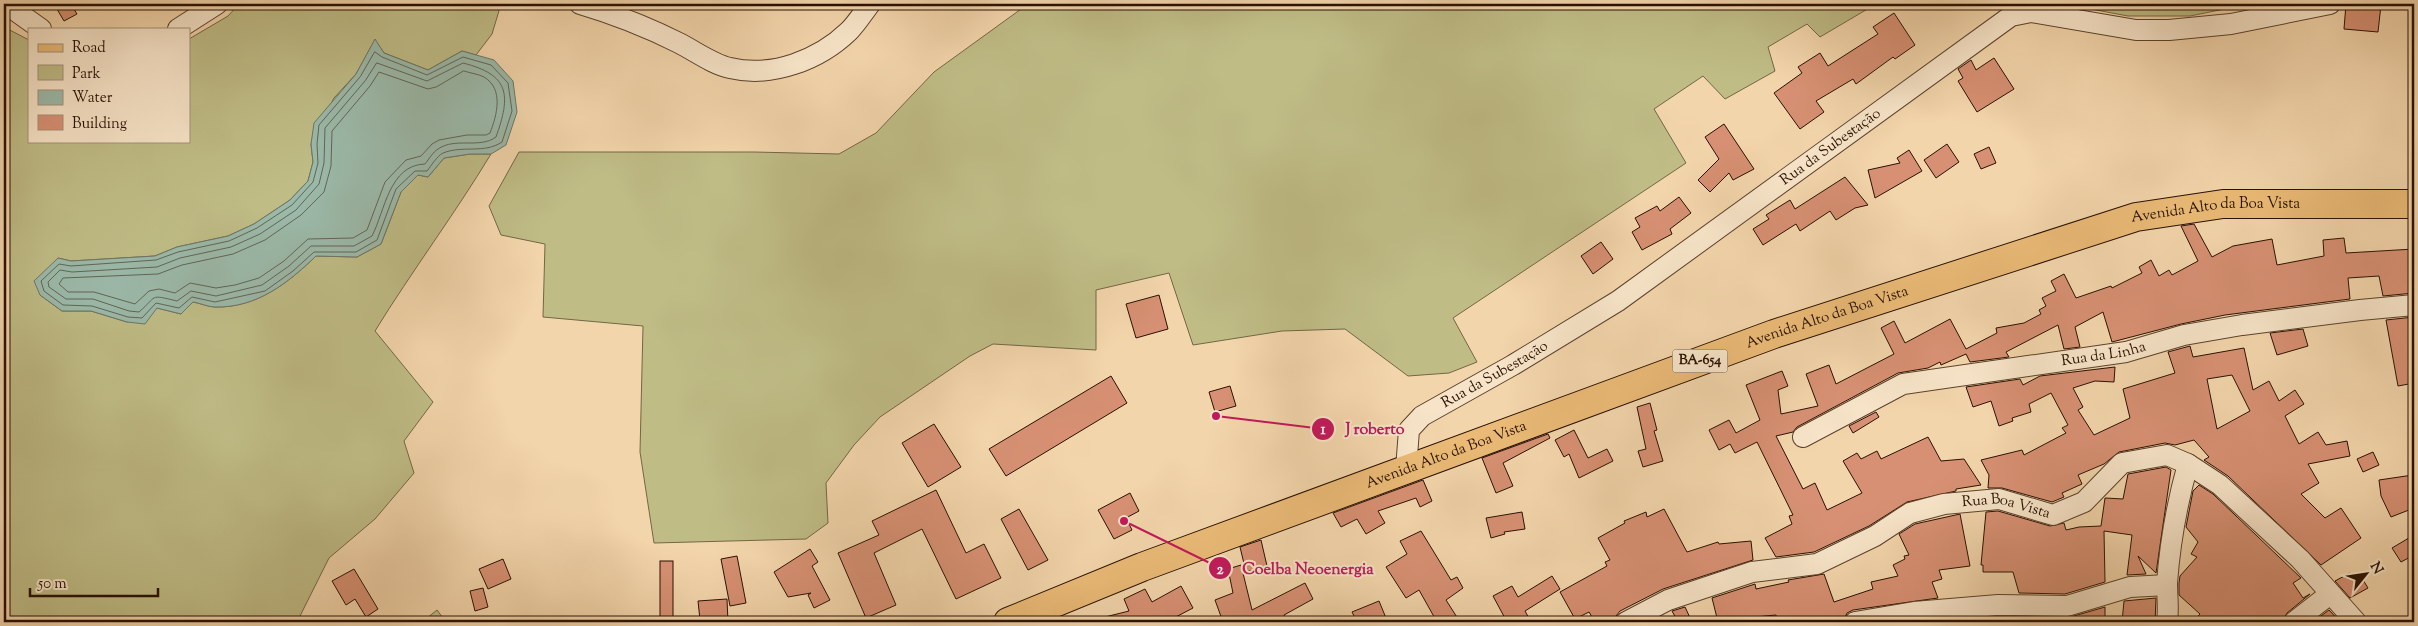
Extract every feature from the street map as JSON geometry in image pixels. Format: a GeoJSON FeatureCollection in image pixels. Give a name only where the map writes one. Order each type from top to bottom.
{"type":"FeatureCollection","features":[{"type":"Feature","properties":{"kind":"main road","name":"Avenida Alto da Boa Vista"},"geometry":{"type":"LineString","coordinates":[[1008,622],[1142,567],[1774,334],[2136,217],[2223,204],[2414,204]]}},
{"type":"Feature","properties":{"kind":"street"},"geometry":{"type":"LineString","coordinates":[[6,4],[40,28]]}},
{"type":"Feature","properties":{"kind":"street"},"geometry":{"type":"LineString","coordinates":[[180,28],[217,4]]}},
{"type":"Feature","properties":{"kind":"street"},"geometry":{"type":"LineString","coordinates":[[580,4],[651,29],[730,68],[748,69],[767,69],[807,61],[825,50],[849,30],[870,4]]}},
{"type":"Feature","properties":{"kind":"street","name":"Rua da Subestação"},"geometry":{"type":"LineString","coordinates":[[1406,469],[1409,430],[1422,416],[1513,365],[1618,300],[2011,16],[2031,12],[2136,30],[2169,30],[2231,24],[2330,4]]}},
{"type":"Feature","properties":{"kind":"street","name":"Rua da Linha"},"geometry":{"type":"LineString","coordinates":[[1803,437],[1903,384],[2126,352],[2184,335],[2242,326],[2360,310],[2414,305]]}},
{"type":"Feature","properties":{"kind":"street","name":"Rua Boa Vista"},"geometry":{"type":"LineString","coordinates":[[1626,622],[1668,600],[1752,572],[1817,564],[1874,536],[1910,512],[1944,504],[1999,499],[2053,515],[2084,502],[2122,463],[2167,455],[2188,464],[2220,485],[2300,559],[2356,622]]}},
{"type":"Feature","properties":{"kind":"street"},"geometry":{"type":"LineString","coordinates":[[2167,622],[2169,609],[2167,585],[2177,503],[2188,464]]}},
{"type":"Feature","properties":{"kind":"street"},"geometry":{"type":"LineString","coordinates":[[1855,622],[1914,612],[1998,605],[2067,606],[2130,587],[2167,585]]}},
{"type":"Feature","properties":{"kind":"street"},"geometry":{"type":"LineString","coordinates":[[2294,622],[2330,594]]}},
{"type":"Feature","properties":{"kind":"green space"},"geometry":{"type":"Polygon","coordinates":[[[239,4],[501,4],[492,34],[476,55],[462,51],[428,70],[384,53],[375,40],[356,74],[334,98],[311,144],[313,162],[308,181],[290,200],[254,224],[228,236],[177,247],[155,256],[71,261],[58,258],[40,295],[62,311],[91,311],[127,322],[157,308],[181,314],[193,302],[215,307],[244,303],[258,298],[283,284],[316,256],[357,257],[381,244],[401,192],[418,175],[428,177],[444,158],[470,154],[491,154],[375,331],[433,402],[404,441],[414,473],[375,519],[329,558],[299,618],[317,622],[4,622],[4,27],[28,39],[28,142],[190,142],[190,38],[228,16],[239,4]]]}},
{"type":"Feature","properties":{"kind":"green space"},"geometry":{"type":"Polygon","coordinates":[[[1028,4],[1876,4],[1820,37],[1807,24],[1768,47],[1775,71],[1725,99],[1703,76],[1654,109],[1686,163],[1453,318],[1477,362],[1449,373],[1408,376],[1345,329],[1282,331],[1193,345],[1169,273],[1096,290],[1096,350],[993,344],[970,356],[880,417],[854,445],[826,483],[828,523],[806,539],[654,543],[640,452],[643,326],[543,317],[545,244],[501,235],[489,206],[519,152],[839,154],[876,133],[934,72],[1028,4]]]}},
{"type":"Feature","properties":{"kind":"green space"},"geometry":{"type":"Polygon","coordinates":[[[2064,4],[2249,4],[2190,16],[2128,16],[2064,4]]]}},
{"type":"Feature","properties":{"kind":"green space"},"geometry":{"type":"Polygon","coordinates":[[[437,610],[446,622],[422,622],[437,610]]]}},
{"type":"Feature","properties":{"kind":"water"},"geometry":{"type":"Polygon","coordinates":[[[375,39],[384,53],[428,70],[462,51],[494,60],[513,81],[517,112],[506,145],[491,154],[470,154],[444,158],[428,177],[418,175],[401,192],[381,244],[357,257],[316,256],[294,276],[271,292],[245,303],[215,307],[193,302],[181,314],[157,308],[145,324],[127,322],[91,311],[62,311],[40,295],[34,281],[58,258],[71,261],[155,256],[177,247],[228,236],[254,224],[290,200],[308,181],[313,162],[311,144],[314,123],[356,74],[375,39]]]}},
{"type":"Feature","properties":{"kind":"building"},"geometry":{"type":"Polygon","coordinates":[[[54,4],[71,4],[77,14],[64,21],[54,4]]]}},
{"type":"Feature","properties":{"kind":"building"},"geometry":{"type":"Polygon","coordinates":[[[2346,4],[2381,5],[2378,32],[2344,29],[2346,4]]]}},
{"type":"Feature","properties":{"kind":"building"},"geometry":{"type":"Polygon","coordinates":[[[1894,13],[1915,45],[1895,59],[1893,57],[1856,84],[1853,79],[1816,101],[1824,112],[1800,129],[1774,93],[1802,73],[1798,67],[1820,53],[1828,66],[1878,34],[1873,27],[1894,13]]]}},
{"type":"Feature","properties":{"kind":"building"},"geometry":{"type":"Polygon","coordinates":[[[1994,58],[2014,89],[1977,112],[1958,81],[1963,78],[1958,69],[1971,60],[1976,70],[1994,58]]]}},
{"type":"Feature","properties":{"kind":"building"},"geometry":{"type":"Polygon","coordinates":[[[1724,124],[1754,169],[1733,180],[1729,173],[1710,192],[1698,180],[1719,159],[1705,137],[1724,124]]]}},
{"type":"Feature","properties":{"kind":"building"},"geometry":{"type":"Polygon","coordinates":[[[1947,144],[1959,162],[1936,178],[1924,160],[1947,144]]]}},
{"type":"Feature","properties":{"kind":"building"},"geometry":{"type":"Polygon","coordinates":[[[1989,147],[1996,163],[1981,169],[1974,154],[1989,147]]]}},
{"type":"Feature","properties":{"kind":"building"},"geometry":{"type":"Polygon","coordinates":[[[1909,150],[1922,171],[1875,198],[1868,170],[1900,163],[1897,158],[1909,150]]]}},
{"type":"Feature","properties":{"kind":"building"},"geometry":{"type":"Polygon","coordinates":[[[1845,177],[1868,205],[1855,208],[1836,220],[1830,211],[1800,231],[1796,224],[1763,245],[1753,229],[1769,219],[1766,215],[1790,200],[1795,209],[1845,177]]]}},
{"type":"Feature","properties":{"kind":"building"},"geometry":{"type":"Polygon","coordinates":[[[1679,197],[1691,213],[1670,229],[1672,234],[1642,250],[1632,232],[1640,227],[1635,218],[1657,206],[1660,211],[1679,197]]]}},
{"type":"Feature","properties":{"kind":"building"},"geometry":{"type":"Polygon","coordinates":[[[2194,224],[2212,257],[2233,246],[2272,239],[2277,265],[2324,256],[2323,240],[2344,238],[2346,253],[2414,249],[2414,293],[2383,296],[2379,276],[2348,278],[2350,299],[2225,315],[2112,342],[2103,312],[2075,327],[2080,347],[2064,349],[2058,325],[2006,352],[2009,357],[1970,362],[1966,354],[1941,365],[1940,362],[1928,368],[1898,373],[1797,427],[1793,432],[1776,436],[1803,489],[1815,483],[1827,510],[1862,493],[1843,461],[1857,453],[1861,459],[1877,451],[1881,459],[1928,437],[1941,461],[1964,459],[1981,485],[1956,489],[1956,491],[1907,502],[1869,526],[1814,552],[1776,557],[1765,538],[1792,524],[1789,516],[1793,515],[1757,442],[1735,453],[1730,444],[1719,450],[1709,430],[1729,420],[1736,433],[1760,420],[1746,385],[1782,371],[1788,386],[1778,390],[1781,414],[1818,406],[1806,374],[1829,365],[1836,384],[1894,354],[1881,328],[1894,321],[1905,343],[1950,319],[1966,349],[1997,333],[1996,328],[2024,323],[2041,314],[2039,310],[2046,306],[2042,298],[2056,291],[2051,281],[2064,274],[2076,298],[2111,286],[2112,288],[2142,273],[2139,267],[2151,260],[2159,276],[2169,270],[2172,275],[2198,261],[2181,226],[2194,224]]]}},
{"type":"Feature","properties":{"kind":"building"},"geometry":{"type":"Polygon","coordinates":[[[1601,242],[1613,259],[1593,274],[1581,256],[1601,242]]]}},
{"type":"Feature","properties":{"kind":"building"},"geometry":{"type":"Polygon","coordinates":[[[1159,295],[1168,329],[1136,338],[1126,304],[1159,295]]]}},
{"type":"Feature","properties":{"kind":"building"},"geometry":{"type":"Polygon","coordinates":[[[2414,317],[2414,383],[2398,386],[2386,320],[2414,317]]]}},
{"type":"Feature","properties":{"kind":"building"},"geometry":{"type":"Polygon","coordinates":[[[2303,329],[2308,346],[2277,355],[2270,333],[2303,329]]]}},
{"type":"Feature","properties":{"kind":"building"},"geometry":{"type":"Polygon","coordinates":[[[2190,346],[2193,357],[2244,348],[2253,390],[2269,381],[2279,401],[2295,390],[2304,404],[2285,416],[2299,444],[2318,432],[2326,445],[2347,441],[2350,456],[2308,464],[2319,483],[2301,494],[2325,518],[2341,508],[2361,538],[2321,565],[2228,476],[2204,460],[2209,457],[2194,440],[2175,445],[2165,443],[2119,452],[2104,464],[2078,475],[2082,484],[2062,493],[2064,497],[2052,502],[2002,488],[1988,488],[1989,475],[1981,460],[2022,450],[2024,455],[2066,433],[2062,428],[2068,425],[2051,393],[2029,404],[2031,412],[2012,418],[2013,421],[1999,426],[1991,401],[1973,407],[1966,387],[2020,379],[2023,385],[2040,376],[2115,367],[2114,382],[2095,381],[2073,388],[2083,407],[2078,410],[2094,435],[2130,418],[2123,389],[2175,373],[2168,352],[2190,346]],[[2232,375],[2207,379],[2217,429],[2250,411],[2232,375]]]}},
{"type":"Feature","properties":{"kind":"building"},"geometry":{"type":"Polygon","coordinates":[[[1111,376],[1127,403],[1006,476],[989,449],[1111,376]]]}},
{"type":"Feature","properties":{"kind":"building"},"geometry":{"type":"Polygon","coordinates":[[[1230,386],[1236,406],[1215,412],[1209,392],[1230,386]]]}},
{"type":"Feature","properties":{"kind":"building"},"geometry":{"type":"Polygon","coordinates":[[[1650,403],[1657,430],[1654,431],[1663,461],[1643,467],[1638,451],[1646,449],[1637,407],[1650,403]]]}},
{"type":"Feature","properties":{"kind":"building"},"geometry":{"type":"Polygon","coordinates":[[[1876,412],[1879,417],[1853,433],[1849,426],[1876,412]]]}},
{"type":"Feature","properties":{"kind":"building"},"geometry":{"type":"Polygon","coordinates":[[[934,424],[961,467],[928,487],[902,443],[934,424]]]}},
{"type":"Feature","properties":{"kind":"building"},"geometry":{"type":"Polygon","coordinates":[[[1574,430],[1588,458],[1607,449],[1613,461],[1579,478],[1569,454],[1564,457],[1555,440],[1574,430]]]}},
{"type":"Feature","properties":{"kind":"building"},"geometry":{"type":"Polygon","coordinates":[[[1548,434],[1550,438],[1503,463],[1513,486],[1496,493],[1482,458],[1548,434]]]}},
{"type":"Feature","properties":{"kind":"building"},"geometry":{"type":"Polygon","coordinates":[[[2373,452],[2379,465],[2363,472],[2357,459],[2373,452]]]}},
{"type":"Feature","properties":{"kind":"building"},"geometry":{"type":"Polygon","coordinates":[[[2166,467],[2171,470],[2156,573],[2138,556],[2146,574],[2127,575],[2132,535],[2104,531],[2105,582],[2065,594],[2019,593],[2013,572],[1983,572],[1983,565],[1981,565],[1986,512],[1998,511],[2050,526],[2064,523],[2066,530],[2079,527],[2101,526],[2105,498],[2123,499],[2128,474],[2166,467]]]}},
{"type":"Feature","properties":{"kind":"building"},"geometry":{"type":"Polygon","coordinates":[[[2413,475],[2414,508],[2391,517],[2381,496],[2379,480],[2413,475]]]}},
{"type":"Feature","properties":{"kind":"building"},"geometry":{"type":"Polygon","coordinates":[[[1423,480],[1432,501],[1420,507],[1416,498],[1378,511],[1385,523],[1366,534],[1357,519],[1341,527],[1333,513],[1423,480]]]}},
{"type":"Feature","properties":{"kind":"building"},"geometry":{"type":"Polygon","coordinates":[[[2199,485],[2213,494],[2301,578],[2293,583],[2303,598],[2310,594],[2287,613],[2282,622],[2192,622],[2200,614],[2179,595],[2179,583],[2180,576],[2197,557],[2191,554],[2198,542],[2186,527],[2193,491],[2199,485]]]}},
{"type":"Feature","properties":{"kind":"building"},"geometry":{"type":"Polygon","coordinates":[[[936,490],[966,553],[984,544],[1001,578],[956,599],[922,529],[874,553],[896,605],[866,618],[838,553],[879,535],[872,521],[936,490]]]}},
{"type":"Feature","properties":{"kind":"building"},"geometry":{"type":"Polygon","coordinates":[[[1130,493],[1139,511],[1126,518],[1132,530],[1114,539],[1098,510],[1130,493]]]}},
{"type":"Feature","properties":{"kind":"building"},"geometry":{"type":"Polygon","coordinates":[[[1019,509],[1048,560],[1028,570],[1001,519],[1019,509]]]}},
{"type":"Feature","properties":{"kind":"building"},"geometry":{"type":"Polygon","coordinates":[[[1664,509],[1687,552],[1718,542],[1719,544],[1751,541],[1753,560],[1663,589],[1620,611],[1614,622],[1595,622],[1589,612],[1575,619],[1560,592],[1607,566],[1605,562],[1610,560],[1598,538],[1625,523],[1624,521],[1646,512],[1647,517],[1664,509]]]}},
{"type":"Feature","properties":{"kind":"building"},"geometry":{"type":"Polygon","coordinates":[[[1522,512],[1525,529],[1504,532],[1505,534],[1491,538],[1486,518],[1522,512]]]}},
{"type":"Feature","properties":{"kind":"building"},"geometry":{"type":"Polygon","coordinates":[[[1960,514],[1970,566],[1939,570],[1942,579],[1932,582],[1938,598],[1853,610],[1847,613],[1843,622],[1778,622],[1776,615],[1734,619],[1735,622],[1718,622],[1712,598],[1755,584],[1756,589],[1789,582],[1788,580],[1824,574],[1834,602],[1873,589],[1871,582],[1898,576],[1893,565],[1905,559],[1904,556],[1909,555],[1899,534],[1915,524],[1960,514]]]}},
{"type":"Feature","properties":{"kind":"building"},"geometry":{"type":"Polygon","coordinates":[[[1421,531],[1451,580],[1457,577],[1463,588],[1446,600],[1460,622],[1437,622],[1419,590],[1406,598],[1386,567],[1407,554],[1400,541],[1421,531]]]}},
{"type":"Feature","properties":{"kind":"building"},"geometry":{"type":"Polygon","coordinates":[[[2414,535],[2414,555],[2401,562],[2392,548],[2414,535]]]}},
{"type":"Feature","properties":{"kind":"building"},"geometry":{"type":"Polygon","coordinates":[[[1261,540],[1267,566],[1246,572],[1240,547],[1261,540]]]}},
{"type":"Feature","properties":{"kind":"building"},"geometry":{"type":"Polygon","coordinates":[[[810,549],[818,562],[812,566],[830,600],[814,608],[808,595],[811,593],[788,597],[774,572],[810,549]]]}},
{"type":"Feature","properties":{"kind":"building"},"geometry":{"type":"Polygon","coordinates":[[[737,556],[746,603],[730,606],[721,559],[737,556]]]}},
{"type":"Feature","properties":{"kind":"building"},"geometry":{"type":"Polygon","coordinates":[[[503,559],[511,579],[488,589],[479,569],[503,559]]]}},
{"type":"Feature","properties":{"kind":"building"},"geometry":{"type":"Polygon","coordinates":[[[660,561],[673,561],[673,622],[660,622],[660,561]]]}},
{"type":"Feature","properties":{"kind":"building"},"geometry":{"type":"Polygon","coordinates":[[[1241,565],[1252,610],[1305,583],[1313,599],[1284,615],[1288,622],[1223,622],[1215,600],[1233,593],[1228,569],[1241,565]]]}},
{"type":"Feature","properties":{"kind":"building"},"geometry":{"type":"Polygon","coordinates":[[[354,569],[378,609],[366,617],[355,599],[346,605],[332,581],[354,569]]]}},
{"type":"Feature","properties":{"kind":"building"},"geometry":{"type":"Polygon","coordinates":[[[2350,573],[2353,579],[2360,575],[2368,588],[2350,598],[2335,581],[2350,573]]]}},
{"type":"Feature","properties":{"kind":"building"},"geometry":{"type":"Polygon","coordinates":[[[1552,576],[1560,589],[1525,611],[1531,622],[1507,622],[1493,596],[1512,586],[1518,597],[1552,576]]]}},
{"type":"Feature","properties":{"kind":"building"},"geometry":{"type":"Polygon","coordinates":[[[1181,586],[1193,608],[1166,622],[1106,622],[1105,617],[1129,611],[1124,599],[1145,589],[1152,602],[1181,586]]]}},
{"type":"Feature","properties":{"kind":"building"},"geometry":{"type":"Polygon","coordinates":[[[483,588],[488,607],[475,611],[470,591],[483,588]]]}},
{"type":"Feature","properties":{"kind":"building"},"geometry":{"type":"Polygon","coordinates":[[[2156,598],[2155,622],[2122,622],[2124,601],[2156,598]]]}},
{"type":"Feature","properties":{"kind":"building"},"geometry":{"type":"Polygon","coordinates":[[[727,599],[728,622],[706,622],[706,620],[700,620],[698,601],[727,599]]]}},
{"type":"Feature","properties":{"kind":"building"},"geometry":{"type":"Polygon","coordinates":[[[1379,601],[1386,618],[1376,622],[1357,622],[1352,612],[1379,601]]]}},
{"type":"Feature","properties":{"kind":"building"},"geometry":{"type":"Polygon","coordinates":[[[1685,607],[1692,622],[1678,622],[1672,611],[1685,607]]]}},
{"type":"Feature","properties":{"kind":"building"},"geometry":{"type":"Polygon","coordinates":[[[2105,607],[2105,622],[1993,622],[1993,617],[2067,618],[2105,607]]]}},
{"type":"Feature","properties":{"kind":"building"},"geometry":{"type":"Polygon","coordinates":[[[2329,610],[2340,622],[2313,622],[2329,610]]]}},
{"type":"Feature","properties":{"kind":"place","name":"J roberto"},"geometry":{"type":"Point","coordinates":[1216,416]}},
{"type":"Feature","properties":{"kind":"place","name":"Coelba Neoenergia"},"geometry":{"type":"Point","coordinates":[1124,521]}}]}
